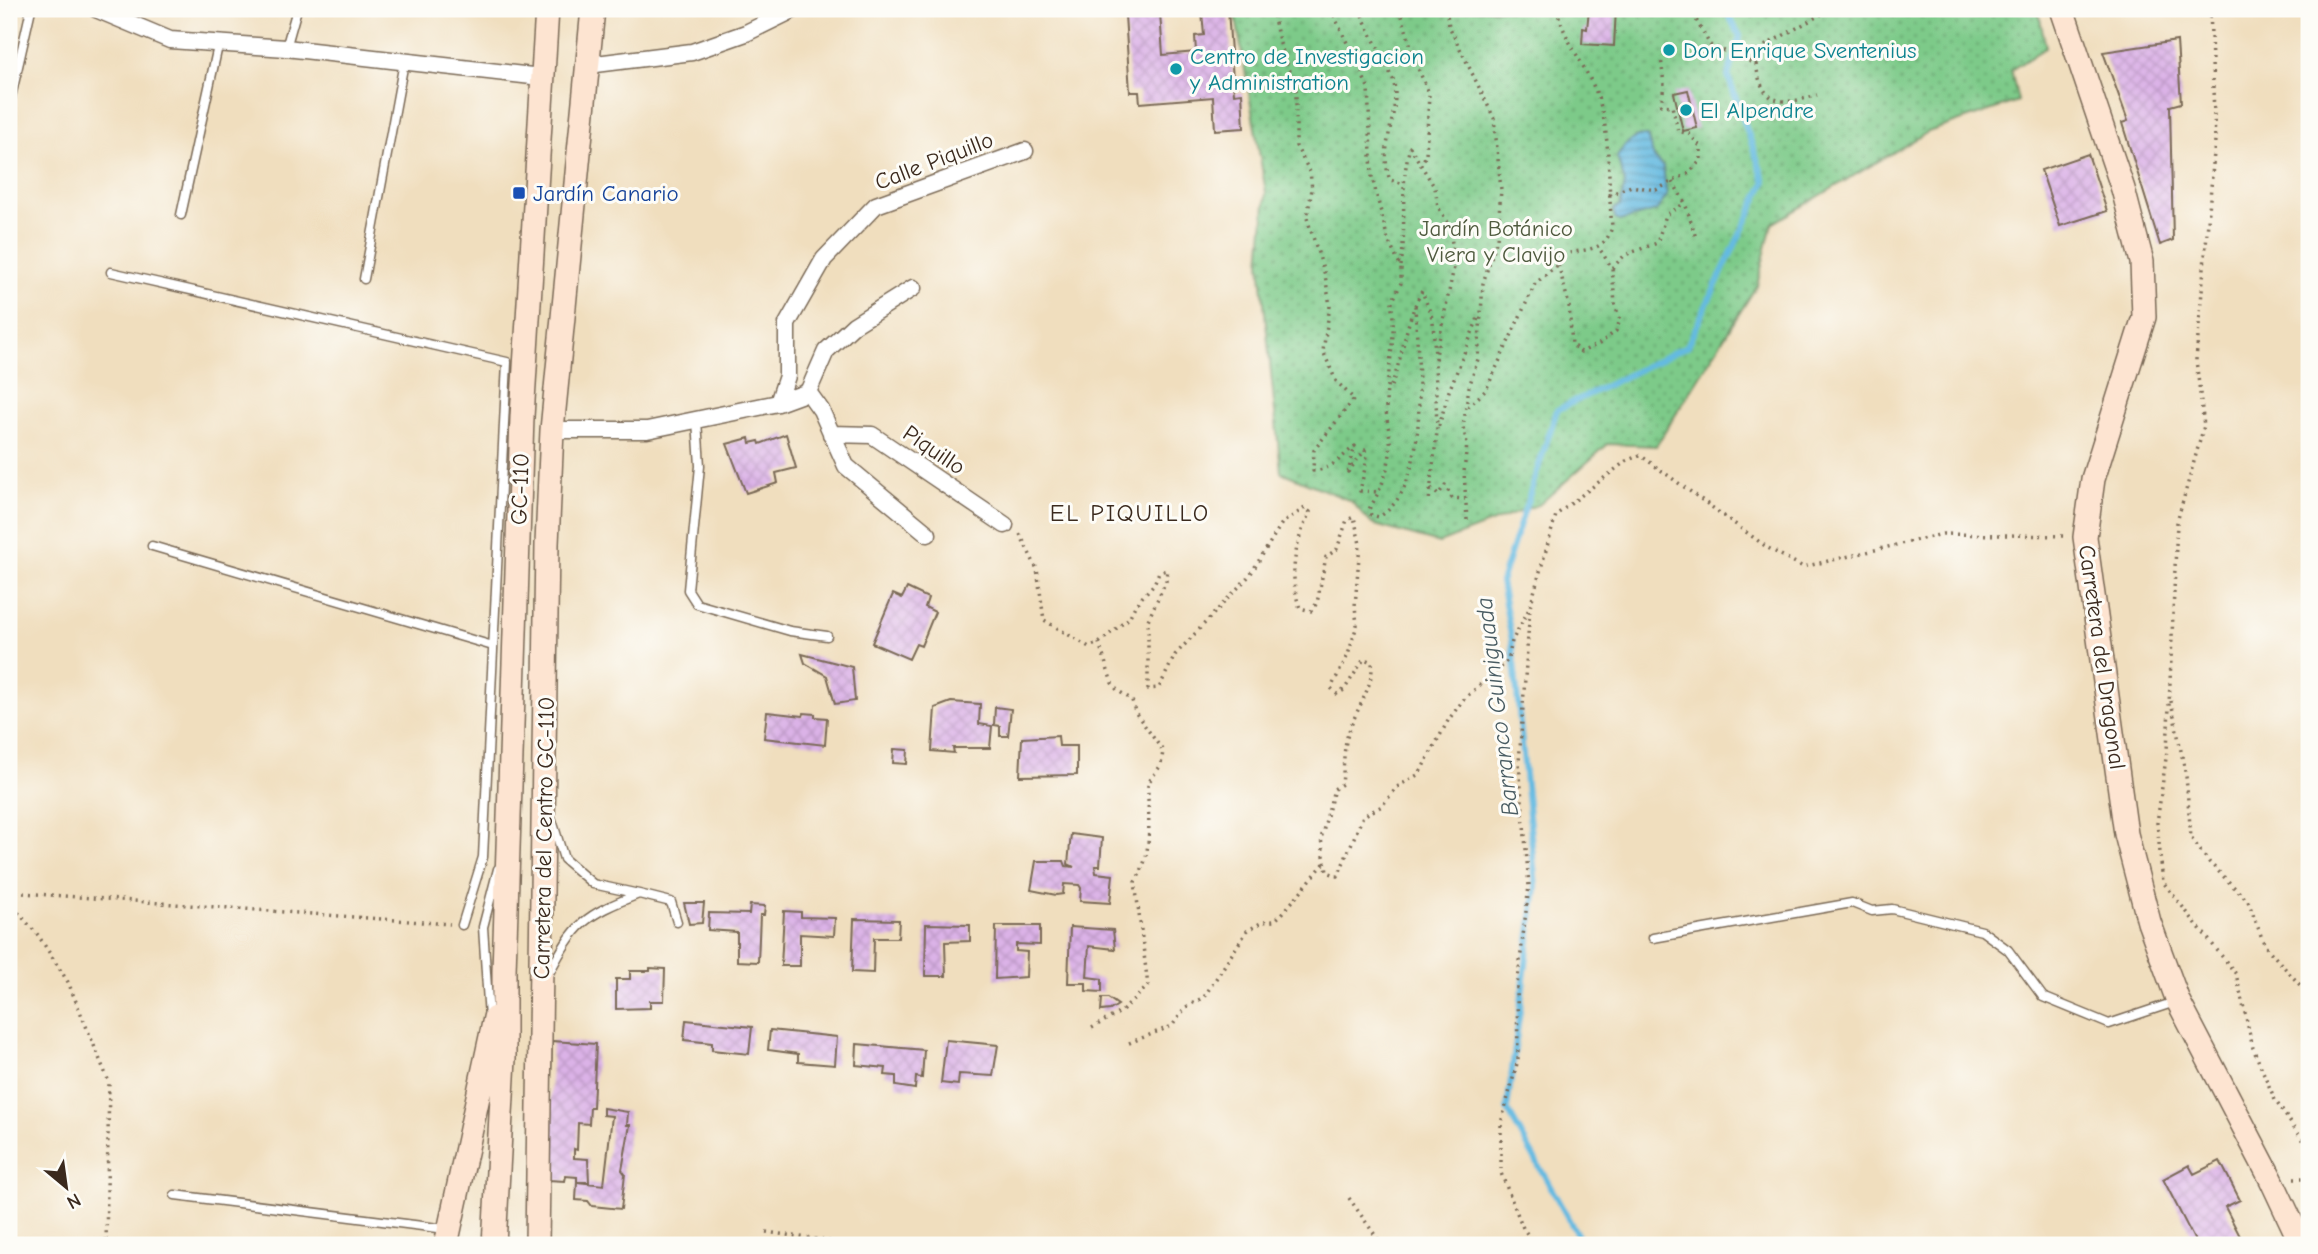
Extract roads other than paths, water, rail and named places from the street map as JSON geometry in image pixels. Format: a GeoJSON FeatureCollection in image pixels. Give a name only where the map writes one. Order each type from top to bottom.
{"type":"FeatureCollection","features":[{"type":"Feature","properties":{"kind":"main road","name":"GC-110"},"geometry":{"type":"LineString","coordinates":[[504,971],[522,417],[547,9]]}},
{"type":"Feature","properties":{"kind":"main road","name":"GC-110"},"geometry":{"type":"LineString","coordinates":[[552,430],[593,9]]}},
{"type":"Feature","properties":{"kind":"main road","name":"Carretera del Dragonal"},"geometry":{"type":"LineString","coordinates":[[2062,9],[2123,189],[2142,262],[2144,317],[2094,479],[2085,537],[2126,834],[2149,922],[2178,1001],[2271,1179],[2302,1245]]}},
{"type":"Feature","properties":{"kind":"main road","name":"Carretera del Centro GC-110"},"geometry":{"type":"LineString","coordinates":[[537,1245],[547,544],[552,430]]}},
{"type":"Feature","properties":{"kind":"main road","name":"Carretera del Centro GC-110"},"geometry":{"type":"LineString","coordinates":[[494,1245],[505,1059],[504,971]]}},
{"type":"Feature","properties":{"kind":"main road"},"geometry":{"type":"LineString","coordinates":[[449,1238],[504,971]]}},
{"type":"Feature","properties":{"kind":"street"},"geometry":{"type":"LineString","coordinates":[[96,9],[170,40],[218,46],[286,48],[541,77]]}},
{"type":"Feature","properties":{"kind":"street"},"geometry":{"type":"LineString","coordinates":[[588,65],[692,52],[746,33],[794,9]]}},
{"type":"Feature","properties":{"kind":"street","name":"Calle Piquillo"},"geometry":{"type":"LineString","coordinates":[[778,403],[787,376],[787,324],[824,258],[876,205],[1025,150]]}},
{"type":"Feature","properties":{"kind":"street"},"geometry":{"type":"LineString","coordinates":[[552,430],[647,430],[778,403],[808,392],[826,351],[854,325],[914,288]]}},
{"type":"Feature","properties":{"kind":"street"},"geometry":{"type":"LineString","coordinates":[[808,392],[821,410],[846,466],[928,534]]}},
{"type":"Feature","properties":{"kind":"street","name":"Piquillo"},"geometry":{"type":"LineString","coordinates":[[831,434],[872,435],[1005,525]]}},
{"type":"Feature","properties":{"kind":"lane"},"geometry":{"type":"LineString","coordinates":[[9,106],[31,9]]}},
{"type":"Feature","properties":{"kind":"lane"},"geometry":{"type":"LineString","coordinates":[[286,48],[297,9]]}},
{"type":"Feature","properties":{"kind":"lane"},"geometry":{"type":"LineString","coordinates":[[181,215],[218,46]]}},
{"type":"Feature","properties":{"kind":"lane"},"geometry":{"type":"LineString","coordinates":[[364,279],[404,62]]}},
{"type":"Feature","properties":{"kind":"lane"},"geometry":{"type":"LineString","coordinates":[[111,272],[507,362],[483,857],[462,925]]}},
{"type":"Feature","properties":{"kind":"lane"},"geometry":{"type":"LineString","coordinates":[[697,420],[700,466],[688,575],[690,597],[697,604],[723,612],[802,634],[827,636]]}},
{"type":"Feature","properties":{"kind":"lane"},"geometry":{"type":"LineString","coordinates":[[152,546],[493,646]]}},
{"type":"Feature","properties":{"kind":"lane"},"geometry":{"type":"LineString","coordinates":[[545,798],[564,859],[593,884],[671,902],[677,922]]}},
{"type":"Feature","properties":{"kind":"lane"},"geometry":{"type":"LineString","coordinates":[[490,1040],[483,927],[509,829]]}},
{"type":"Feature","properties":{"kind":"lane"},"geometry":{"type":"LineString","coordinates":[[542,987],[569,937],[595,911],[639,894]]}},
{"type":"Feature","properties":{"kind":"lane"},"geometry":{"type":"LineString","coordinates":[[1653,938],[1852,903],[1872,911],[1892,909],[1982,930],[2008,950],[2043,997],[2109,1024],[2178,1001]]}},
{"type":"Feature","properties":{"kind":"lane"},"geometry":{"type":"LineString","coordinates":[[175,1195],[449,1238]]}},
{"type":"Feature","properties":{"kind":"water"},"geometry":{"type":"Polygon","coordinates":[[[1637,136],[1647,136],[1654,158],[1663,167],[1667,196],[1656,211],[1620,221],[1615,219],[1613,210],[1620,206],[1625,183],[1617,157],[1625,145],[1637,136]]]}},
{"type":"Feature","properties":{"kind":"waterway","name":"Barranco Guiniguada"},"geometry":{"type":"LineString","coordinates":[[1583,1245],[1507,1109],[1536,887],[1512,641],[1501,582],[1557,410],[1687,346],[1765,182],[1728,76],[1740,36],[1725,9]]}},
{"type":"Feature","properties":{"kind":"place","name":"Don Enrique Sventenius"},"geometry":{"type":"Point","coordinates":[1669,50]}},
{"type":"Feature","properties":{"kind":"place","name":"Centro de Investigacion y Administration"},"geometry":{"type":"Point","coordinates":[1176,69]}},
{"type":"Feature","properties":{"kind":"place","name":"El Alpendre"},"geometry":{"type":"Point","coordinates":[1686,110]}},
{"type":"Feature","properties":{"kind":"place","name":"Jardín Canario"},"geometry":{"type":"Point","coordinates":[519,193]}},
{"type":"Feature","properties":{"kind":"district","name":"EL PIQUILLO"},"geometry":{"type":"Point","coordinates":[1130,513]}},
{"type":"Feature","properties":{"kind":"park label","name":"Jardín Botánico Viera y Clavijo"},"geometry":{"type":"Point","coordinates":[1496,241]}}]}
